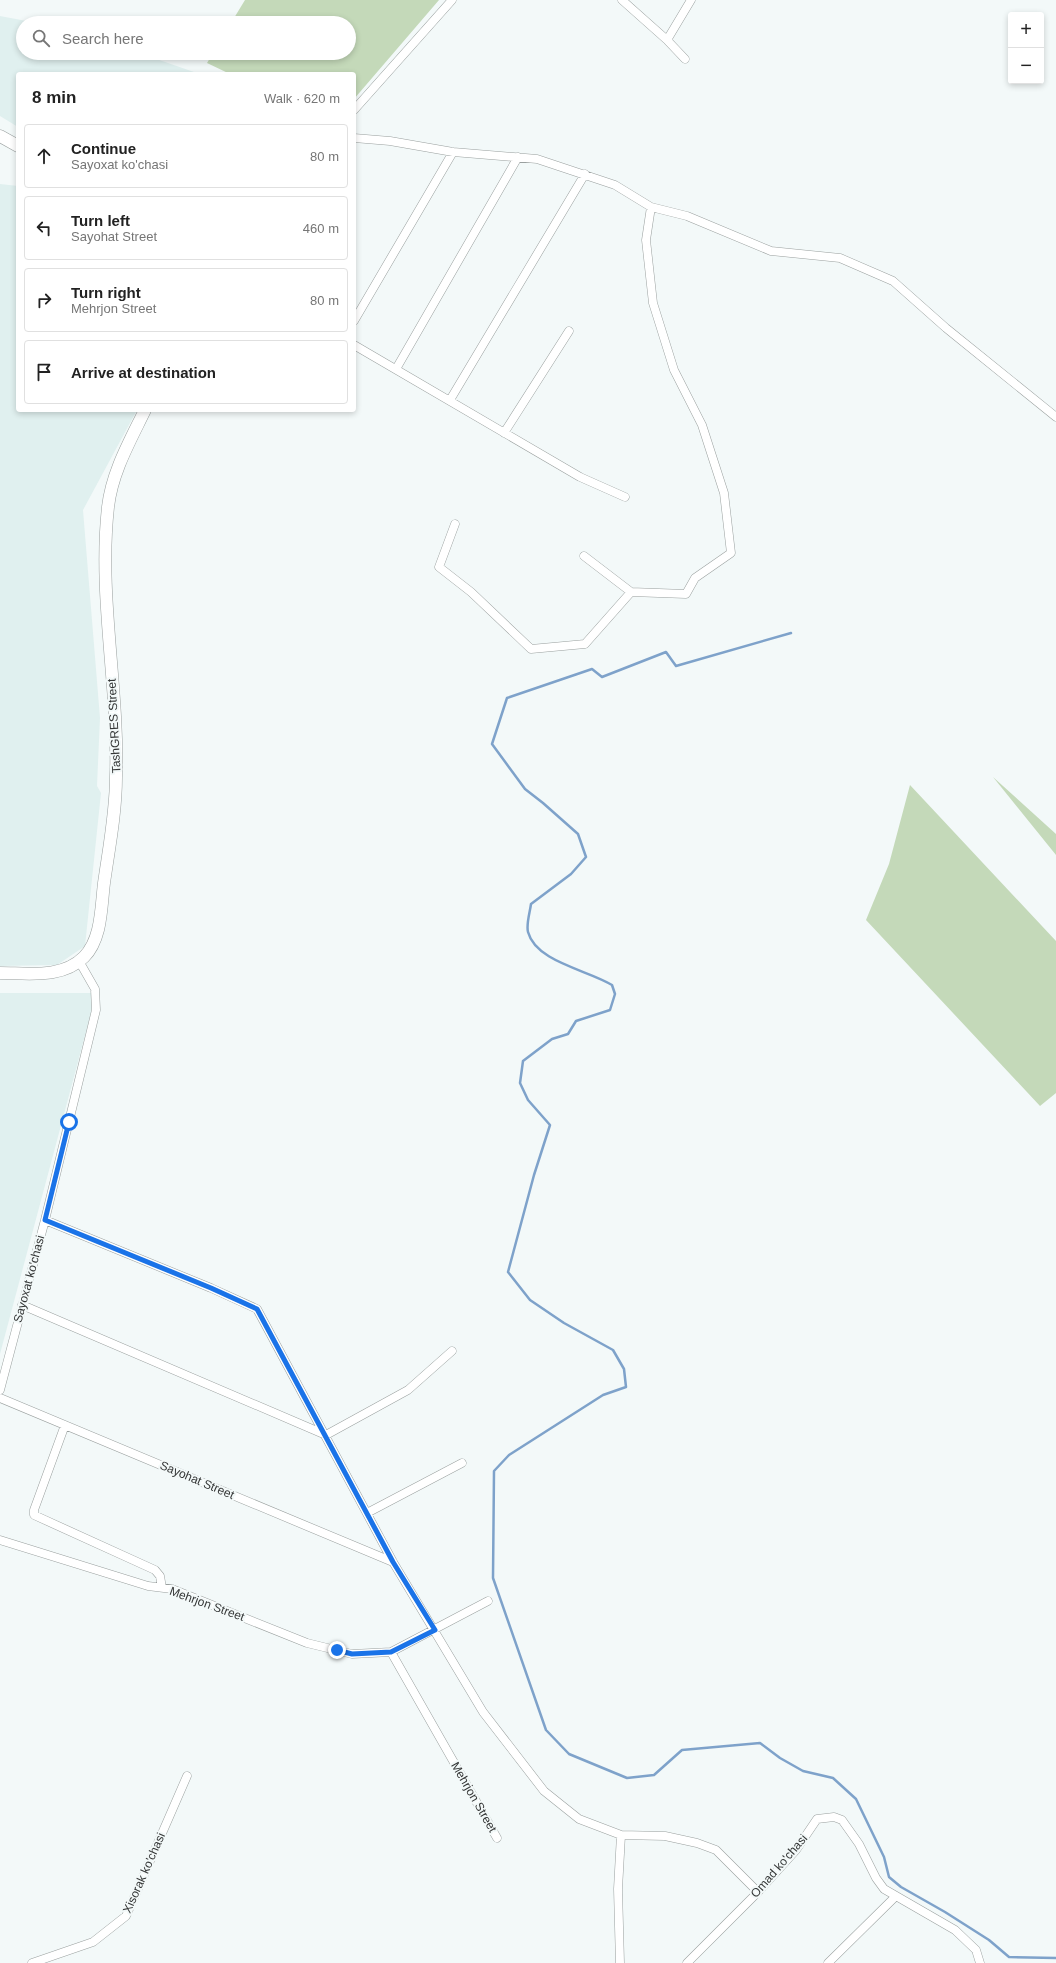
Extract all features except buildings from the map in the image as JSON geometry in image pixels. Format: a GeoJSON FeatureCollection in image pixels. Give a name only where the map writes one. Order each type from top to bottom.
{"type":"FeatureCollection","features":[{"type":"Feature","properties":{"kind":"main road"},"geometry":{"type":"LineString","coordinates":[[0,136],[16,145]]}},
{"type":"Feature","properties":{"kind":"main road","name":"TashGRES Street"},"geometry":{"type":"LineString","coordinates":[[0,973],[52,973],[80,961],[93,944],[99,922],[116,777],[106,595],[108,505],[117,469],[144,412]]}},
{"type":"Feature","properties":{"kind":"street"},"geometry":{"type":"LineString","coordinates":[[356,108],[452,0]]}},
{"type":"Feature","properties":{"kind":"street"},"geometry":{"type":"LineString","coordinates":[[622,0],[667,40],[685,60]]}},
{"type":"Feature","properties":{"kind":"street"},"geometry":{"type":"LineString","coordinates":[[667,40],[691,0]]}},
{"type":"Feature","properties":{"kind":"street"},"geometry":{"type":"LineString","coordinates":[[356,138],[390,141],[453,152],[537,159],[614,185],[651,207],[687,216],[771,251],[840,258],[894,281],[946,328],[1056,417]]}},
{"type":"Feature","properties":{"kind":"street"},"geometry":{"type":"LineString","coordinates":[[356,317],[453,152]]}},
{"type":"Feature","properties":{"kind":"street"},"geometry":{"type":"LineString","coordinates":[[396,369],[518,157]]}},
{"type":"Feature","properties":{"kind":"street"},"geometry":{"type":"LineString","coordinates":[[450,400],[585,174]]}},
{"type":"Feature","properties":{"kind":"street"},"geometry":{"type":"LineString","coordinates":[[584,556],[631,592],[686,594],[695,578],[731,553],[724,493],[702,425],[674,370],[653,303],[646,240],[651,207]]}},
{"type":"Feature","properties":{"kind":"street"},"geometry":{"type":"LineString","coordinates":[[504,433],[569,332]]}},
{"type":"Feature","properties":{"kind":"street"},"geometry":{"type":"LineString","coordinates":[[356,346],[580,477],[624,497]]}},
{"type":"Feature","properties":{"kind":"street"},"geometry":{"type":"LineString","coordinates":[[455,524],[439,567],[471,592],[531,649],[585,644],[631,592]]}},
{"type":"Feature","properties":{"kind":"street","name":"Sayoxat ko'chasi"},"geometry":{"type":"LineString","coordinates":[[0,1390],[45,1220],[96,1010],[95,989],[80,961]]}},
{"type":"Feature","properties":{"kind":"street"},"geometry":{"type":"LineString","coordinates":[[45,1220],[211,1288],[257,1309],[393,1562],[483,1712],[544,1791],[579,1819],[621,1835],[665,1836],[697,1843],[716,1850],[758,1892]]}},
{"type":"Feature","properties":{"kind":"street"},"geometry":{"type":"LineString","coordinates":[[22,1305],[326,1435]]}},
{"type":"Feature","properties":{"kind":"street"},"geometry":{"type":"LineString","coordinates":[[326,1435],[408,1390],[452,1351]]}},
{"type":"Feature","properties":{"kind":"street","name":"Sayohat Street"},"geometry":{"type":"LineString","coordinates":[[0,1398],[393,1562]]}},
{"type":"Feature","properties":{"kind":"street"},"geometry":{"type":"LineString","coordinates":[[65,1425],[34,1510],[34,1515],[155,1570],[160,1576],[162,1588]]}},
{"type":"Feature","properties":{"kind":"street"},"geometry":{"type":"LineString","coordinates":[[367,1513],[462,1463]]}},
{"type":"Feature","properties":{"kind":"street","name":"Mehrjon Street"},"geometry":{"type":"LineString","coordinates":[[0,1540],[148,1586],[172,1590],[307,1643],[352,1654],[391,1652],[488,1601]]}},
{"type":"Feature","properties":{"kind":"street","name":"Mehrjon Street"},"geometry":{"type":"LineString","coordinates":[[391,1652],[497,1838]]}},
{"type":"Feature","properties":{"kind":"street","name":"Xisorak ko'chasi"},"geometry":{"type":"LineString","coordinates":[[32,1963],[93,1942],[126,1916],[187,1776]]}},
{"type":"Feature","properties":{"kind":"street","name":"Omad ko'chasi"},"geometry":{"type":"LineString","coordinates":[[687,1963],[758,1892],[796,1850],[817,1819],[834,1817],[842,1820],[859,1844],[876,1878],[884,1889],[955,1930],[976,1950],[980,1963]]}},
{"type":"Feature","properties":{"kind":"street"},"geometry":{"type":"LineString","coordinates":[[620,1963],[618,1889],[621,1835]]}},
{"type":"Feature","properties":{"kind":"street"},"geometry":{"type":"LineString","coordinates":[[828,1963],[896,1896]]}},
{"type":"Feature","properties":{"kind":"shaded area"},"geometry":{"type":"Polygon","coordinates":[[[0,16],[16,19],[16,60],[159,60],[194,72],[16,72],[16,126],[0,116],[0,16]]]}},
{"type":"Feature","properties":{"kind":"shaded area"},"geometry":{"type":"Polygon","coordinates":[[[0,184],[16,186],[16,412],[136,412],[83,510],[100,718],[97,786],[101,793],[85,946],[57,965],[0,966],[0,184]]]}},
{"type":"Feature","properties":{"kind":"shaded area"},"geometry":{"type":"Polygon","coordinates":[[[0,993],[93,993],[91,1013],[0,1354],[0,993]]]}},
{"type":"Feature","properties":{"kind":"green space"},"geometry":{"type":"Polygon","coordinates":[[[245,0],[439,0],[356,97],[356,72],[226,72],[207,63],[209,60],[356,60],[356,16],[235,16],[245,0]]]}},
{"type":"Feature","properties":{"kind":"green space"},"geometry":{"type":"Polygon","coordinates":[[[993,777],[1056,834],[1056,855],[993,777]]]}},
{"type":"Feature","properties":{"kind":"green space"},"geometry":{"type":"Polygon","coordinates":[[[910,785],[1056,941],[1056,1093],[1040,1106],[866,920],[889,864],[910,785]]]}},
{"type":"Feature","properties":{"kind":"waterway"},"geometry":{"type":"LineString","coordinates":[[791,633],[676,666],[666,652],[602,677],[592,669],[507,698],[492,744],[525,789],[578,834],[586,857],[571,874],[531,904],[528,932],[533,942],[541,951],[564,964],[612,985],[615,994],[610,1010],[576,1021],[568,1034],[552,1039],[523,1061],[520,1083],[528,1100],[550,1125],[534,1175],[508,1272],[530,1300],[564,1323],[613,1350],[624,1369],[626,1387],[603,1395],[509,1455],[494,1471],[493,1578],[546,1730],[569,1754],[627,1778],[654,1775],[682,1750],[760,1743],[780,1758],[803,1771],[833,1778],[856,1799],[884,1857],[889,1877],[901,1887],[945,1912],[989,1940],[1009,1957],[1056,1958]]}},
{"type":"Feature","properties":{"kind":"route"},"geometry":{"type":"LineString","coordinates":[[69,1122],[45,1220],[211,1288],[257,1309],[393,1562],[435,1630],[391,1652],[352,1654],[337,1650]]}}]}
